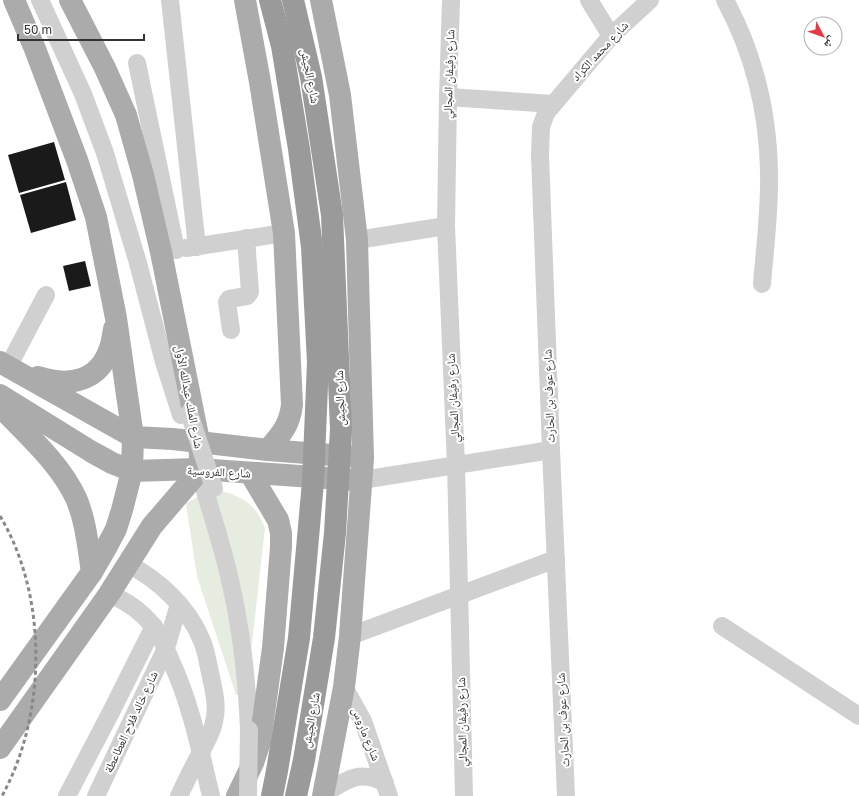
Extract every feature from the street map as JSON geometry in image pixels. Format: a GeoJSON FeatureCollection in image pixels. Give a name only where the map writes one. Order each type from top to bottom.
{"type":"FeatureCollection","features":[{"type":"Feature","properties":{"kind":"highway","name":"شارع الجيش"},"geometry":{"type":"LineString","coordinates":[[270,0],[282,46],[312,247],[318,362],[313,482],[299,638],[272,796]]}},
{"type":"Feature","properties":{"kind":"highway","name":"شارع الجيش"},"geometry":{"type":"LineString","coordinates":[[293,0],[311,77],[332,216],[341,429],[335,533],[324,638],[304,760],[296,796]]}},
{"type":"Feature","properties":{"kind":"main road"},"geometry":{"type":"LineString","coordinates":[[0,700],[92,572],[116,529],[132,471],[133,437],[116,318],[96,217],[77,160],[38,56],[14,0]]}},
{"type":"Feature","properties":{"kind":"main road","name":"شارع الملك عبدالله الأول"},"geometry":{"type":"LineString","coordinates":[[70,0],[105,68],[126,115],[143,175],[168,251],[199,441],[200,459],[205,481]]}},
{"type":"Feature","properties":{"kind":"main road"},"geometry":{"type":"LineString","coordinates":[[245,0],[284,232],[292,405],[290,420],[268,450]]}},
{"type":"Feature","properties":{"kind":"main road"},"geometry":{"type":"LineString","coordinates":[[321,0],[340,95],[357,240],[363,458],[350,636],[344,686],[324,795]]}},
{"type":"Feature","properties":{"kind":"main road"},"geometry":{"type":"LineString","coordinates":[[4,364],[48,380],[69,382],[90,376],[99,368],[106,357],[110,347],[116,318]]}},
{"type":"Feature","properties":{"kind":"main road"},"geometry":{"type":"LineString","coordinates":[[4,364],[133,437],[199,441],[268,450],[363,458]]}},
{"type":"Feature","properties":{"kind":"main road","name":"شارع الفروسية"},"geometry":{"type":"LineString","coordinates":[[0,395],[92,452],[112,463],[132,471],[205,481],[250,473],[362,480]]}},
{"type":"Feature","properties":{"kind":"main road"},"geometry":{"type":"LineString","coordinates":[[0,406],[49,458],[63,475],[76,498],[85,525],[92,572]]}},
{"type":"Feature","properties":{"kind":"main road"},"geometry":{"type":"LineString","coordinates":[[237,796],[253,763],[260,742],[273,648],[281,547],[281,533],[278,520],[250,473]]}},
{"type":"Feature","properties":{"kind":"main road"},"geometry":{"type":"LineString","coordinates":[[0,748],[109,594],[152,526],[188,484],[205,481]]}},
{"type":"Feature","properties":{"kind":"street"},"geometry":{"type":"LineString","coordinates":[[40,0],[83,94],[105,153],[138,263],[164,362],[185,414]]}},
{"type":"Feature","properties":{"kind":"street"},"geometry":{"type":"LineString","coordinates":[[49,0],[92,91],[115,152],[185,414],[205,481],[235,604],[253,731],[258,796]]}},
{"type":"Feature","properties":{"kind":"street"},"geometry":{"type":"LineString","coordinates":[[170,0],[197,246]]}},
{"type":"Feature","properties":{"kind":"street","name":"شارع رفيفان المجالي"},"geometry":{"type":"LineString","coordinates":[[451,0],[446,226],[456,465],[464,796]]}},
{"type":"Feature","properties":{"kind":"street"},"geometry":{"type":"LineString","coordinates":[[589,0],[611,36]]}},
{"type":"Feature","properties":{"kind":"street","name":"شارع محمد الكراد"},"geometry":{"type":"LineString","coordinates":[[553,104],[611,36],[650,0]]}},
{"type":"Feature","properties":{"kind":"street"},"geometry":{"type":"LineString","coordinates":[[725,0],[736,21],[750,58],[760,95],[767,133],[769,195],[762,284]]}},
{"type":"Feature","properties":{"kind":"street"},"geometry":{"type":"LineString","coordinates":[[137,63],[168,251],[284,232]]}},
{"type":"Feature","properties":{"kind":"street"},"geometry":{"type":"LineString","coordinates":[[448,97],[553,104]]}},
{"type":"Feature","properties":{"kind":"street","name":"شارع عوف بن الحارث"},"geometry":{"type":"LineString","coordinates":[[553,104],[546,113],[541,127],[540,155],[566,796]]}},
{"type":"Feature","properties":{"kind":"street"},"geometry":{"type":"LineString","coordinates":[[357,240],[446,226]]}},
{"type":"Feature","properties":{"kind":"street"},"geometry":{"type":"LineString","coordinates":[[231,330],[227,302],[229,299],[247,296],[250,292],[246,238]]}},
{"type":"Feature","properties":{"kind":"street"},"geometry":{"type":"LineString","coordinates":[[4,364],[46,295]]}},
{"type":"Feature","properties":{"kind":"street","name":"شارع الفروسية"},"geometry":{"type":"LineString","coordinates":[[362,480],[551,450]]}},
{"type":"Feature","properties":{"kind":"street"},"geometry":{"type":"LineString","coordinates":[[350,636],[556,559]]}},
{"type":"Feature","properties":{"kind":"street"},"geometry":{"type":"LineString","coordinates":[[128,564],[156,581],[179,604],[196,629],[203,642],[216,698],[216,712],[210,736],[179,796]]}},
{"type":"Feature","properties":{"kind":"street"},"geometry":{"type":"LineString","coordinates":[[109,594],[133,606],[154,626],[166,648],[187,699],[211,796]]}},
{"type":"Feature","properties":{"kind":"street","name":"شارع خالد فلاح العطاعطة"},"geometry":{"type":"LineString","coordinates":[[96,796],[130,721],[166,648],[179,604]]}},
{"type":"Feature","properties":{"kind":"street"},"geometry":{"type":"LineString","coordinates":[[67,796],[154,626]]}},
{"type":"Feature","properties":{"kind":"street"},"geometry":{"type":"LineString","coordinates":[[722,626],[859,716]]}},
{"type":"Feature","properties":{"kind":"street","name":"شارع ماروس"},"geometry":{"type":"LineString","coordinates":[[344,686],[363,721],[387,790]]}},
{"type":"Feature","properties":{"kind":"street"},"geometry":{"type":"LineString","coordinates":[[111,712],[130,721]]}},
{"type":"Feature","properties":{"kind":"street"},"geometry":{"type":"LineString","coordinates":[[248,796],[253,731]]}},
{"type":"Feature","properties":{"kind":"street","name":"شارع ماروس"},"geometry":{"type":"LineString","coordinates":[[324,795],[346,780],[354,777],[370,777],[387,790]]}},
{"type":"Feature","properties":{"kind":"shaded area"},"geometry":{"type":"Polygon","coordinates":[[[220,490],[242,499],[253,507],[265,528],[246,695],[236,695],[197,576],[186,503],[204,494],[220,490]]]}},
{"type":"Feature","properties":{"kind":"building"},"geometry":{"type":"Polygon","coordinates":[[[54,142],[65,180],[19,193],[8,155],[54,142]]]}},
{"type":"Feature","properties":{"kind":"building"},"geometry":{"type":"Polygon","coordinates":[[[66,182],[76,220],[31,233],[20,195],[66,182]]]}},
{"type":"Feature","properties":{"kind":"building"},"geometry":{"type":"Polygon","coordinates":[[[85,261],[91,286],[69,291],[63,266],[85,261]]]}},
{"type":"Feature","properties":{"kind":"railway"},"geometry":{"type":"LineString","coordinates":[[0,516],[16,548],[27,582],[34,618],[36,655],[34,692],[27,729],[17,764],[2,796]]}}]}
